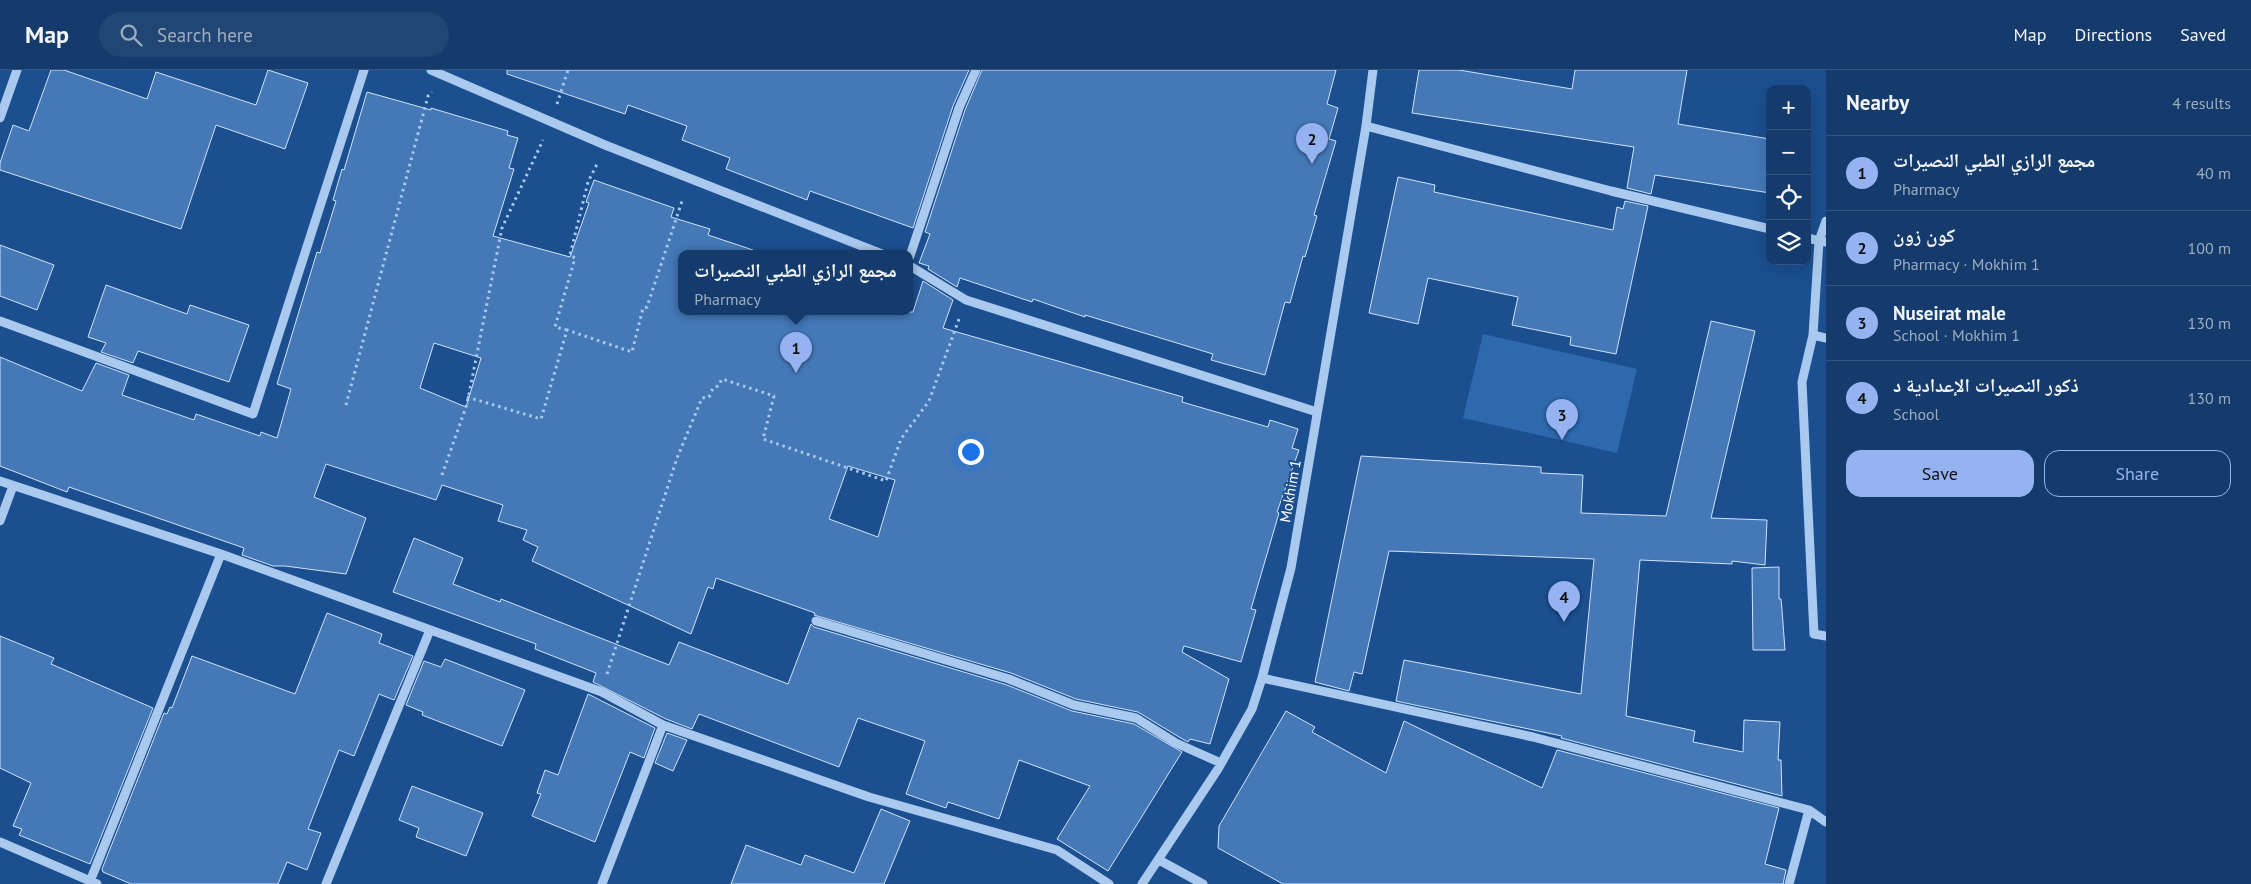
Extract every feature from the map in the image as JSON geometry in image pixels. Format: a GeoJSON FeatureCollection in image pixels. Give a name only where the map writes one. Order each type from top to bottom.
{"type":"FeatureCollection","features":[{"type":"Feature","properties":{"kind":"street"},"geometry":{"type":"LineString","coordinates":[[0,118],[17,70]]}},
{"type":"Feature","properties":{"kind":"street"},"geometry":{"type":"LineString","coordinates":[[0,321],[252,414],[364,70]]}},
{"type":"Feature","properties":{"kind":"street"},"geometry":{"type":"LineString","coordinates":[[430,70],[605,145],[872,250]]}},
{"type":"Feature","properties":{"kind":"street"},"geometry":{"type":"LineString","coordinates":[[912,250],[959,108],[976,70]]}},
{"type":"Feature","properties":{"kind":"street","name":"Mokhim 1"},"geometry":{"type":"LineString","coordinates":[[1142,884],[1221,762],[1252,709],[1262,678],[1291,568],[1366,126],[1373,70]]}},
{"type":"Feature","properties":{"kind":"street"},"geometry":{"type":"LineString","coordinates":[[1366,126],[1611,191],[1766,228]]}},
{"type":"Feature","properties":{"kind":"street"},"geometry":{"type":"LineString","coordinates":[[1826,221],[1813,335],[1802,382],[1814,634],[1826,636]]}},
{"type":"Feature","properties":{"kind":"street"},"geometry":{"type":"LineString","coordinates":[[913,268],[966,300],[1317,412]]}},
{"type":"Feature","properties":{"kind":"street"},"geometry":{"type":"LineString","coordinates":[[1813,335],[1826,338]]}},
{"type":"Feature","properties":{"kind":"street"},"geometry":{"type":"LineString","coordinates":[[0,481],[221,554],[602,692],[663,725],[869,797],[1057,850],[1109,884]]}},
{"type":"Feature","properties":{"kind":"street"},"geometry":{"type":"LineString","coordinates":[[0,521],[13,486]]}},
{"type":"Feature","properties":{"kind":"street"},"geometry":{"type":"LineString","coordinates":[[0,842],[92,883],[221,554]]}},
{"type":"Feature","properties":{"kind":"street"},"geometry":{"type":"LineString","coordinates":[[816,622],[1009,678],[1074,705],[1136,718],[1176,743],[1221,762]]}},
{"type":"Feature","properties":{"kind":"street"},"geometry":{"type":"LineString","coordinates":[[326,884],[430,630]]}},
{"type":"Feature","properties":{"kind":"street"},"geometry":{"type":"LineString","coordinates":[[1262,678],[1533,738],[1809,810],[1826,822]]}},
{"type":"Feature","properties":{"kind":"street"},"geometry":{"type":"LineString","coordinates":[[602,884],[663,725]]}},
{"type":"Feature","properties":{"kind":"street"},"geometry":{"type":"LineString","coordinates":[[1788,884],[1809,810]]}},
{"type":"Feature","properties":{"kind":"street"},"geometry":{"type":"LineString","coordinates":[[1159,860],[1203,884]]}},
{"type":"Feature","properties":{"kind":"path"},"geometry":{"type":"LineString","coordinates":[[442,475],[467,397],[502,228],[551,122],[568,70]]}},
{"type":"Feature","properties":{"kind":"path"},"geometry":{"type":"LineString","coordinates":[[346,405],[428,96],[445,76]]}},
{"type":"Feature","properties":{"kind":"path"},"geometry":{"type":"LineString","coordinates":[[605,145],[588,182],[570,255],[575,258],[555,327],[632,352],[643,308],[647,307],[669,233],[690,178]]}},
{"type":"Feature","properties":{"kind":"path"},"geometry":{"type":"LineString","coordinates":[[602,692],[677,458],[702,398],[709,398],[713,388],[718,386],[722,379],[774,396],[763,439],[886,481],[901,439],[928,401],[966,300]]}},
{"type":"Feature","properties":{"kind":"path"},"geometry":{"type":"LineString","coordinates":[[467,397],[542,419],[567,330]]}},
{"type":"Feature","properties":{"kind":"shaded area"},"geometry":{"type":"Polygon","coordinates":[[[1483,334],[1637,369],[1617,453],[1463,418],[1483,334]]]}},
{"type":"Feature","properties":{"kind":"building"},"geometry":{"type":"Polygon","coordinates":[[[51,70],[64,70],[147,99],[156,72],[256,105],[268,70],[308,83],[285,149],[216,125],[181,229],[0,170],[0,163],[13,125],[29,131],[51,70]]]}},
{"type":"Feature","properties":{"kind":"building"},"geometry":{"type":"Polygon","coordinates":[[[507,70],[969,70],[953,106],[913,228],[810,191],[807,200],[726,169],[730,158],[682,140],[687,126],[628,105],[625,114],[507,74],[507,70]]]}},
{"type":"Feature","properties":{"kind":"building"},"geometry":{"type":"Polygon","coordinates":[[[982,70],[1336,70],[1327,104],[1338,108],[1329,139],[1336,141],[1314,215],[1317,216],[1305,257],[1303,256],[1290,303],[1285,302],[1265,375],[1211,360],[1213,354],[1085,315],[1085,317],[1033,299],[1032,302],[960,278],[957,287],[928,269],[929,266],[919,263],[930,234],[925,232],[965,110],[982,70]]]}},
{"type":"Feature","properties":{"kind":"building"},"geometry":{"type":"Polygon","coordinates":[[[1419,70],[1459,70],[1572,89],[1575,70],[1687,70],[1678,124],[1766,138],[1766,192],[1655,175],[1651,194],[1627,188],[1634,147],[1412,113],[1419,70]]]}},
{"type":"Feature","properties":{"kind":"building"},"geometry":{"type":"Polygon","coordinates":[[[367,92],[431,110],[431,108],[508,131],[507,135],[518,138],[509,168],[514,169],[493,236],[570,257],[589,203],[586,202],[594,180],[674,208],[671,217],[710,229],[708,235],[753,250],[678,250],[678,315],[913,315],[923,281],[953,300],[943,328],[1183,397],[1182,402],[1268,427],[1270,420],[1298,429],[1292,448],[1299,450],[1277,512],[1279,513],[1251,609],[1256,610],[1241,662],[1184,646],[1182,652],[1229,679],[1210,744],[1190,739],[1188,742],[1138,712],[1076,699],[1011,673],[814,615],[815,613],[716,578],[713,589],[708,587],[691,634],[532,561],[538,547],[523,540],[527,530],[498,521],[503,505],[442,485],[436,500],[326,464],[314,497],[366,518],[346,574],[273,566],[242,555],[244,548],[69,487],[67,492],[0,466],[0,357],[82,391],[96,363],[129,375],[122,395],[194,420],[196,414],[260,436],[261,432],[277,438],[291,389],[277,384],[317,252],[320,253],[336,201],[333,200],[342,169],[344,170],[367,92]],[[434,343],[420,388],[466,407],[481,358],[434,343]],[[848,466],[829,519],[878,537],[895,480],[848,466]]]}},
{"type":"Feature","properties":{"kind":"building"},"geometry":{"type":"Polygon","coordinates":[[[1398,177],[1435,185],[1434,192],[1613,230],[1617,207],[1623,209],[1625,201],[1648,206],[1616,354],[1570,345],[1571,337],[1512,325],[1518,297],[1428,278],[1418,324],[1369,313],[1398,177]]]}},
{"type":"Feature","properties":{"kind":"building"},"geometry":{"type":"Polygon","coordinates":[[[0,245],[54,265],[37,310],[0,296],[0,245]]]}},
{"type":"Feature","properties":{"kind":"building"},"geometry":{"type":"Polygon","coordinates":[[[106,285],[187,314],[190,305],[249,325],[229,382],[138,351],[133,363],[101,352],[106,343],[88,337],[106,285]]]}},
{"type":"Feature","properties":{"kind":"building"},"geometry":{"type":"Polygon","coordinates":[[[1711,321],[1755,331],[1711,518],[1767,520],[1765,565],[1732,561],[1732,564],[1640,560],[1626,716],[1695,731],[1693,742],[1743,752],[1744,720],[1780,722],[1778,760],[1781,760],[1782,796],[1561,738],[1562,736],[1396,701],[1404,660],[1581,694],[1594,559],[1389,551],[1362,674],[1354,672],[1349,691],[1315,682],[1361,456],[1541,467],[1541,473],[1583,475],[1581,513],[1666,516],[1711,321]]]}},
{"type":"Feature","properties":{"kind":"building"},"geometry":{"type":"Polygon","coordinates":[[[414,538],[463,558],[453,584],[500,602],[501,599],[669,665],[679,642],[788,684],[811,624],[814,627],[1007,685],[1072,711],[1134,724],[1182,752],[1108,871],[1057,839],[1090,786],[1019,760],[999,819],[948,802],[946,808],[906,794],[925,741],[858,718],[839,767],[699,714],[692,729],[666,719],[593,682],[596,673],[535,649],[536,644],[393,592],[414,538]]]}},
{"type":"Feature","properties":{"kind":"building"},"geometry":{"type":"Polygon","coordinates":[[[1779,567],[1779,599],[1781,599],[1785,650],[1753,650],[1752,568],[1779,567]]]}},
{"type":"Feature","properties":{"kind":"building"},"geometry":{"type":"Polygon","coordinates":[[[327,613],[382,634],[379,643],[413,656],[394,700],[379,694],[354,756],[339,750],[308,829],[321,833],[307,870],[287,862],[278,884],[131,884],[103,872],[102,869],[164,713],[167,714],[170,707],[172,708],[192,656],[295,694],[327,613]]]}},
{"type":"Feature","properties":{"kind":"building"},"geometry":{"type":"Polygon","coordinates":[[[0,636],[54,658],[51,664],[153,708],[90,864],[19,835],[22,829],[13,826],[31,783],[0,768],[0,636]]]}},
{"type":"Feature","properties":{"kind":"building"},"geometry":{"type":"Polygon","coordinates":[[[445,659],[525,690],[502,746],[422,715],[423,712],[406,705],[424,661],[441,667],[445,659]]]}},
{"type":"Feature","properties":{"kind":"building"},"geometry":{"type":"Polygon","coordinates":[[[588,694],[655,728],[644,758],[630,752],[595,842],[532,816],[541,794],[537,793],[545,770],[558,775],[588,694]]]}},
{"type":"Feature","properties":{"kind":"building"},"geometry":{"type":"Polygon","coordinates":[[[1286,711],[1315,727],[1312,732],[1386,773],[1404,721],[1542,788],[1557,750],[1779,808],[1765,864],[1786,870],[1783,884],[1283,884],[1218,848],[1219,826],[1286,711]]]}},
{"type":"Feature","properties":{"kind":"building"},"geometry":{"type":"Polygon","coordinates":[[[667,733],[687,740],[673,771],[655,763],[667,733]]]}},
{"type":"Feature","properties":{"kind":"building"},"geometry":{"type":"Polygon","coordinates":[[[412,786],[483,813],[466,856],[416,837],[419,828],[399,820],[412,786]]]}},
{"type":"Feature","properties":{"kind":"building"},"geometry":{"type":"Polygon","coordinates":[[[881,809],[910,821],[884,884],[731,884],[746,845],[801,865],[805,855],[854,873],[881,809]]]}},
{"type":"Feature","properties":{"kind":"place","name":"كون زون"},"geometry":{"type":"Point","coordinates":[1312,164]}},
{"type":"Feature","properties":{"kind":"place","name":"مجمع الرازي الطبي النصيرات"},"geometry":{"type":"Point","coordinates":[796,373]}},
{"type":"Feature","properties":{"kind":"place","name":"Nuseirat male"},"geometry":{"type":"Point","coordinates":[1562,440]}},
{"type":"Feature","properties":{"kind":"place","name":"ذكور النصيرات الإعدادية د"},"geometry":{"type":"Point","coordinates":[1564,622]}}]}
